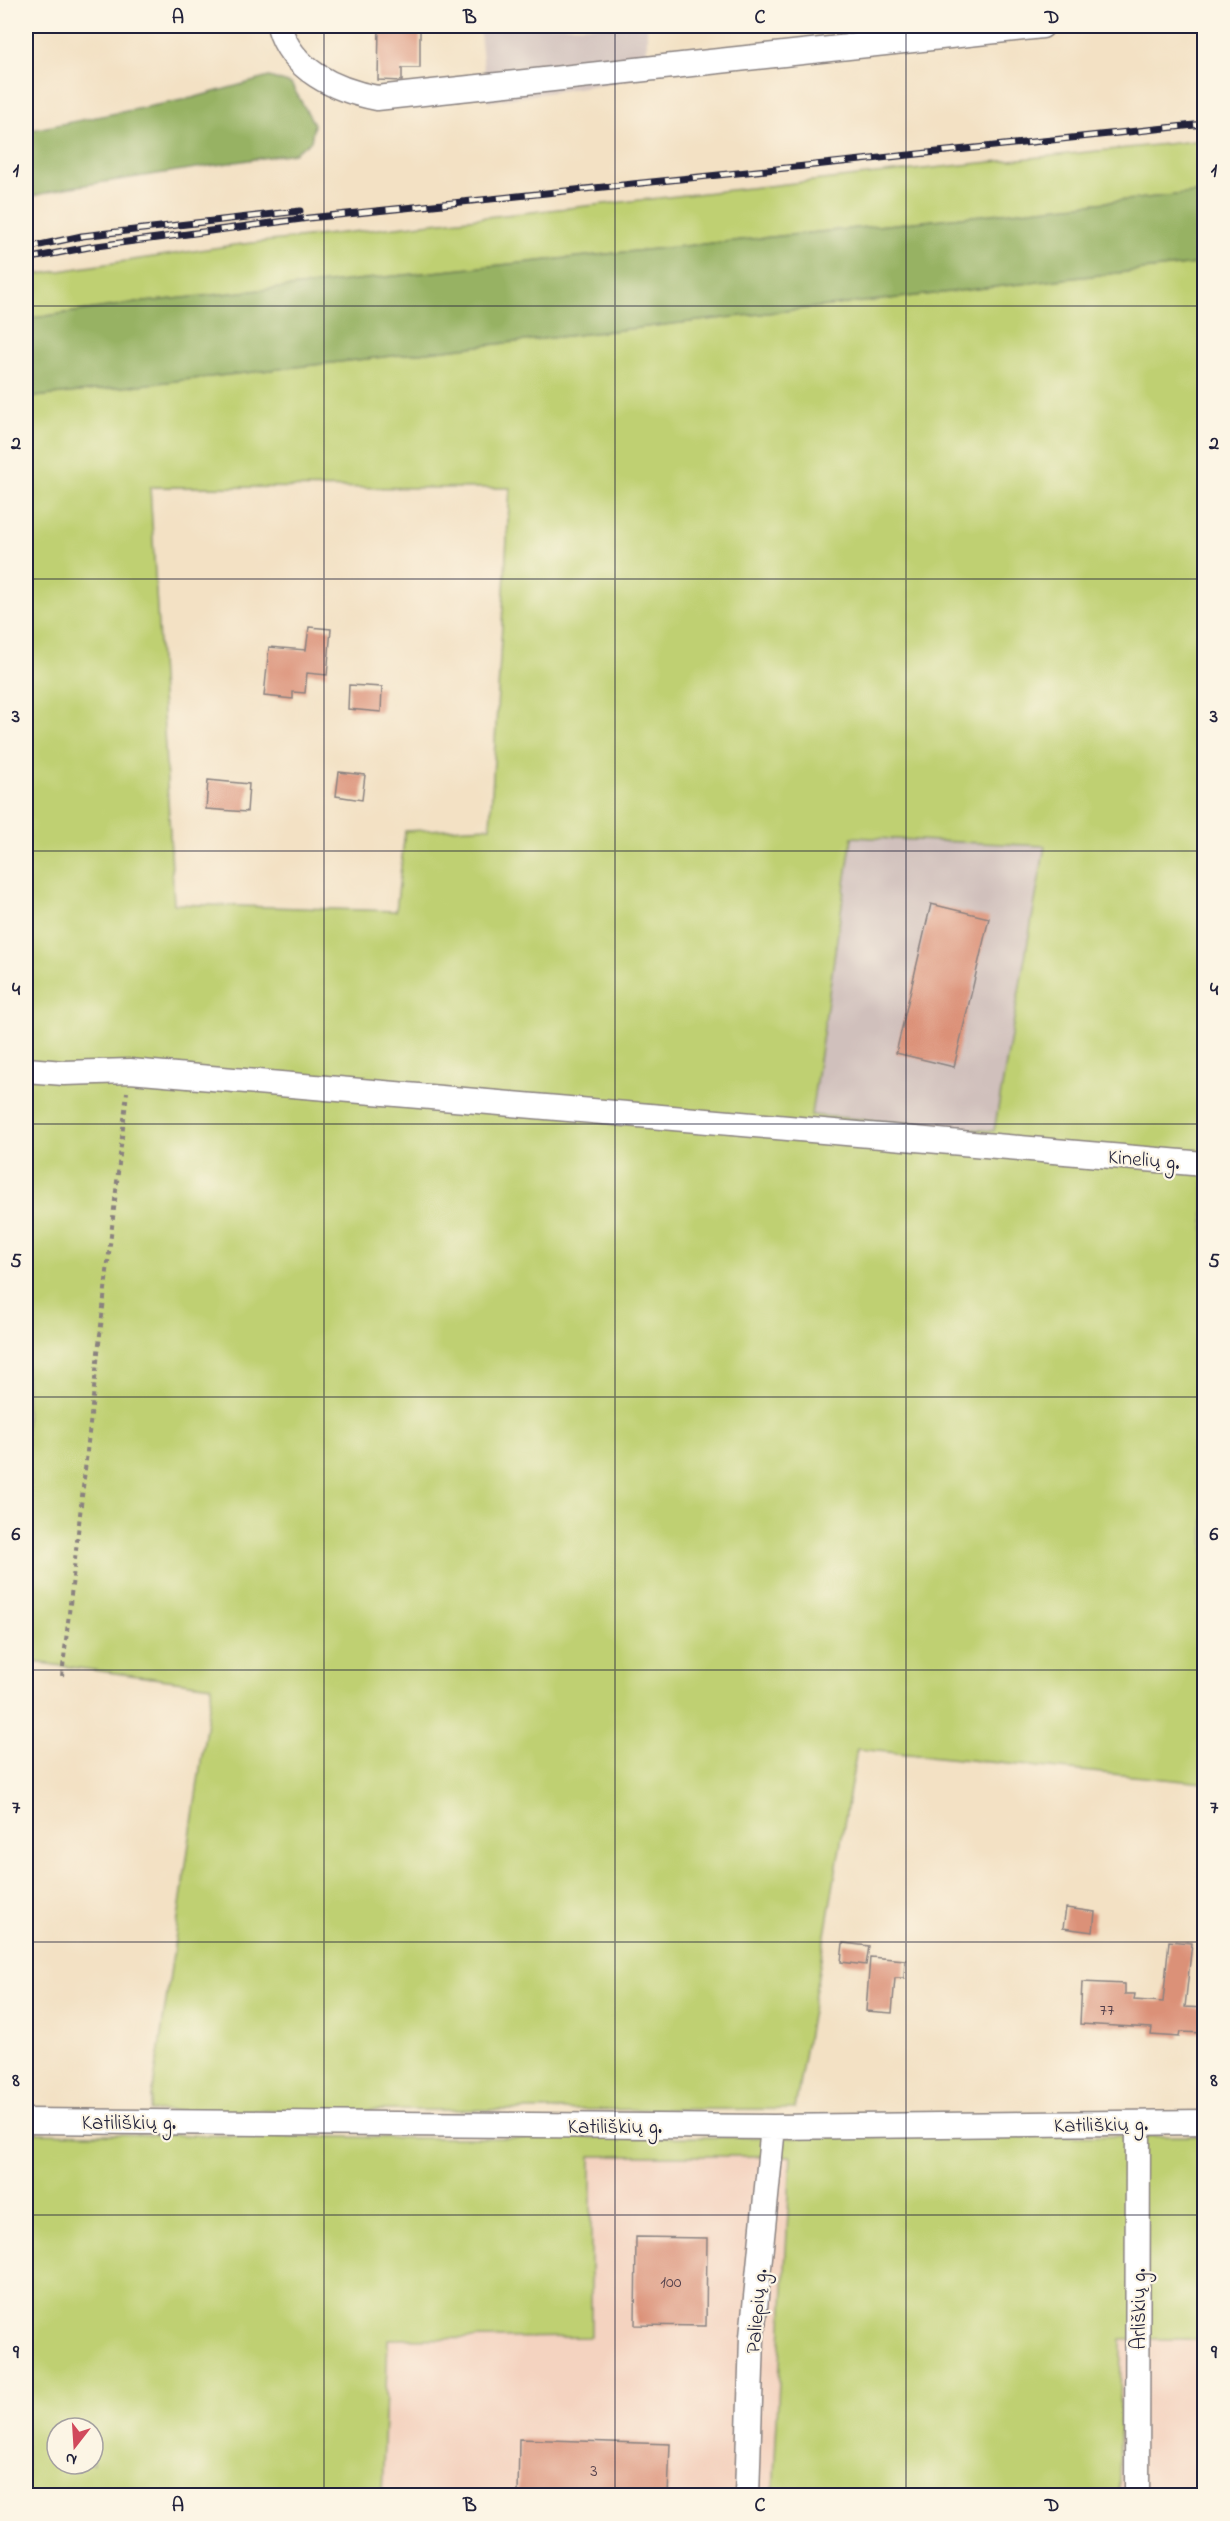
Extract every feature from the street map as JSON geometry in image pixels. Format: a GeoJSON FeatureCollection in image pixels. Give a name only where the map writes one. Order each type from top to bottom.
{"type":"FeatureCollection","features":[{"type":"Feature","properties":{"kind":"street"},"geometry":{"type":"LineString","coordinates":[[279,26],[294,55],[318,78],[346,92],[376,98],[1042,26]]}},
{"type":"Feature","properties":{"kind":"street","name":"Kinelių g."},"geometry":{"type":"LineString","coordinates":[[26,1070],[64,1073],[130,1071],[1204,1164]]}},
{"type":"Feature","properties":{"kind":"street","name":"Katiliškių g."},"geometry":{"type":"LineString","coordinates":[[26,2121],[773,2127],[1204,2122]]}},
{"type":"Feature","properties":{"kind":"street","name":"Arliškių g."},"geometry":{"type":"LineString","coordinates":[[1137,2496],[1138,2123]]}},
{"type":"Feature","properties":{"kind":"street","name":"Paliepių g."},"geometry":{"type":"LineString","coordinates":[[747,2496],[752,2337],[773,2127]]}},
{"type":"Feature","properties":{"kind":"path"},"geometry":{"type":"LineString","coordinates":[[62,1676],[130,1071]]}},
{"type":"Feature","properties":{"kind":"shaded area"},"geometry":{"type":"Polygon","coordinates":[[[479,26],[647,26],[647,77],[488,102],[479,26]]]}},
{"type":"Feature","properties":{"kind":"shaded area"},"geometry":{"type":"Polygon","coordinates":[[[852,837],[1045,845],[994,1131],[811,1115],[852,837]]]}},
{"type":"Feature","properties":{"kind":"shaded area"},"geometry":{"type":"Polygon","coordinates":[[[591,2156],[791,2156],[773,2495],[382,2496],[388,2339],[591,2337],[591,2156]]]}},
{"type":"Feature","properties":{"kind":"shaded area"},"geometry":{"type":"Polygon","coordinates":[[[1120,2338],[1204,2339],[1204,2495],[1119,2496],[1120,2338]]]}},
{"type":"Feature","properties":{"kind":"green space"},"geometry":{"type":"Polygon","coordinates":[[[269,77],[291,84],[314,124],[311,141],[294,153],[65,188],[26,198],[26,131],[192,98],[269,77]]]}},
{"type":"Feature","properties":{"kind":"green space"},"geometry":{"type":"Polygon","coordinates":[[[1204,140],[1204,192],[135,303],[26,319],[26,276],[234,245],[1204,140]]]}},
{"type":"Feature","properties":{"kind":"green space"},"geometry":{"type":"Polygon","coordinates":[[[1204,192],[1204,263],[26,398],[26,319],[135,303],[1204,192]]]}},
{"type":"Feature","properties":{"kind":"green space"},"geometry":{"type":"Polygon","coordinates":[[[1204,263],[1204,1783],[857,1749],[795,2109],[150,2111],[212,1686],[26,1661],[26,398],[1204,263]],[[150,487],[174,904],[396,911],[405,831],[490,827],[510,488],[150,487]],[[852,837],[811,1115],[994,1131],[1045,846],[852,837]]]}},
{"type":"Feature","properties":{"kind":"green space"},"geometry":{"type":"Polygon","coordinates":[[[26,2133],[415,2138],[1204,2136],[1204,2339],[1121,2339],[1119,2495],[773,2495],[791,2156],[591,2156],[591,2337],[388,2339],[382,2495],[26,2496],[26,2133]]]}},
{"type":"Feature","properties":{"kind":"building"},"geometry":{"type":"Polygon","coordinates":[[[379,26],[420,26],[420,68],[402,68],[402,81],[378,80],[379,26]]]}},
{"type":"Feature","properties":{"kind":"building"},"geometry":{"type":"Polygon","coordinates":[[[309,627],[331,629],[327,675],[307,673],[305,693],[293,692],[293,699],[264,696],[269,647],[306,650],[309,627]]]}},
{"type":"Feature","properties":{"kind":"building"},"geometry":{"type":"Polygon","coordinates":[[[349,685],[382,687],[381,712],[348,709],[349,685]]]}},
{"type":"Feature","properties":{"kind":"building"},"geometry":{"type":"Polygon","coordinates":[[[339,772],[365,775],[362,800],[336,796],[339,772]]]}},
{"type":"Feature","properties":{"kind":"building"},"geometry":{"type":"Polygon","coordinates":[[[208,780],[249,784],[247,812],[206,809],[208,780]]]}},
{"type":"Feature","properties":{"kind":"building"},"geometry":{"type":"Polygon","coordinates":[[[931,904],[989,918],[954,1067],[896,1053],[931,904]]]}},
{"type":"Feature","properties":{"kind":"building"},"geometry":{"type":"Polygon","coordinates":[[[1066,1908],[1095,1912],[1093,1932],[1063,1928],[1066,1908]]]}},
{"type":"Feature","properties":{"kind":"building"},"geometry":{"type":"Polygon","coordinates":[[[1169,1941],[1192,1943],[1185,2007],[1204,2008],[1204,2033],[1180,2032],[1179,2037],[1151,2035],[1152,2028],[1080,2024],[1082,1982],[1125,1984],[1125,1994],[1135,1994],[1134,2000],[1163,2002],[1169,1941]]]}},
{"type":"Feature","properties":{"kind":"building"},"geometry":{"type":"Polygon","coordinates":[[[843,1943],[869,1946],[866,1965],[841,1962],[843,1943]]]}},
{"type":"Feature","properties":{"kind":"building"},"geometry":{"type":"Polygon","coordinates":[[[870,1957],[905,1960],[904,1978],[895,1978],[892,2013],[866,2011],[870,1957]]]}},
{"type":"Feature","properties":{"kind":"building"},"geometry":{"type":"Polygon","coordinates":[[[636,2237],[707,2238],[706,2326],[635,2325],[636,2237]]]}},
{"type":"Feature","properties":{"kind":"building"},"geometry":{"type":"Polygon","coordinates":[[[519,2439],[670,2444],[668,2496],[518,2496],[519,2439]]]}},
{"type":"Feature","properties":{"kind":"railway"},"geometry":{"type":"LineString","coordinates":[[26,259],[89,247],[309,218],[1204,124]]}},
{"type":"Feature","properties":{"kind":"railway"},"geometry":{"type":"LineString","coordinates":[[26,248],[82,236],[300,211]]}}]}
